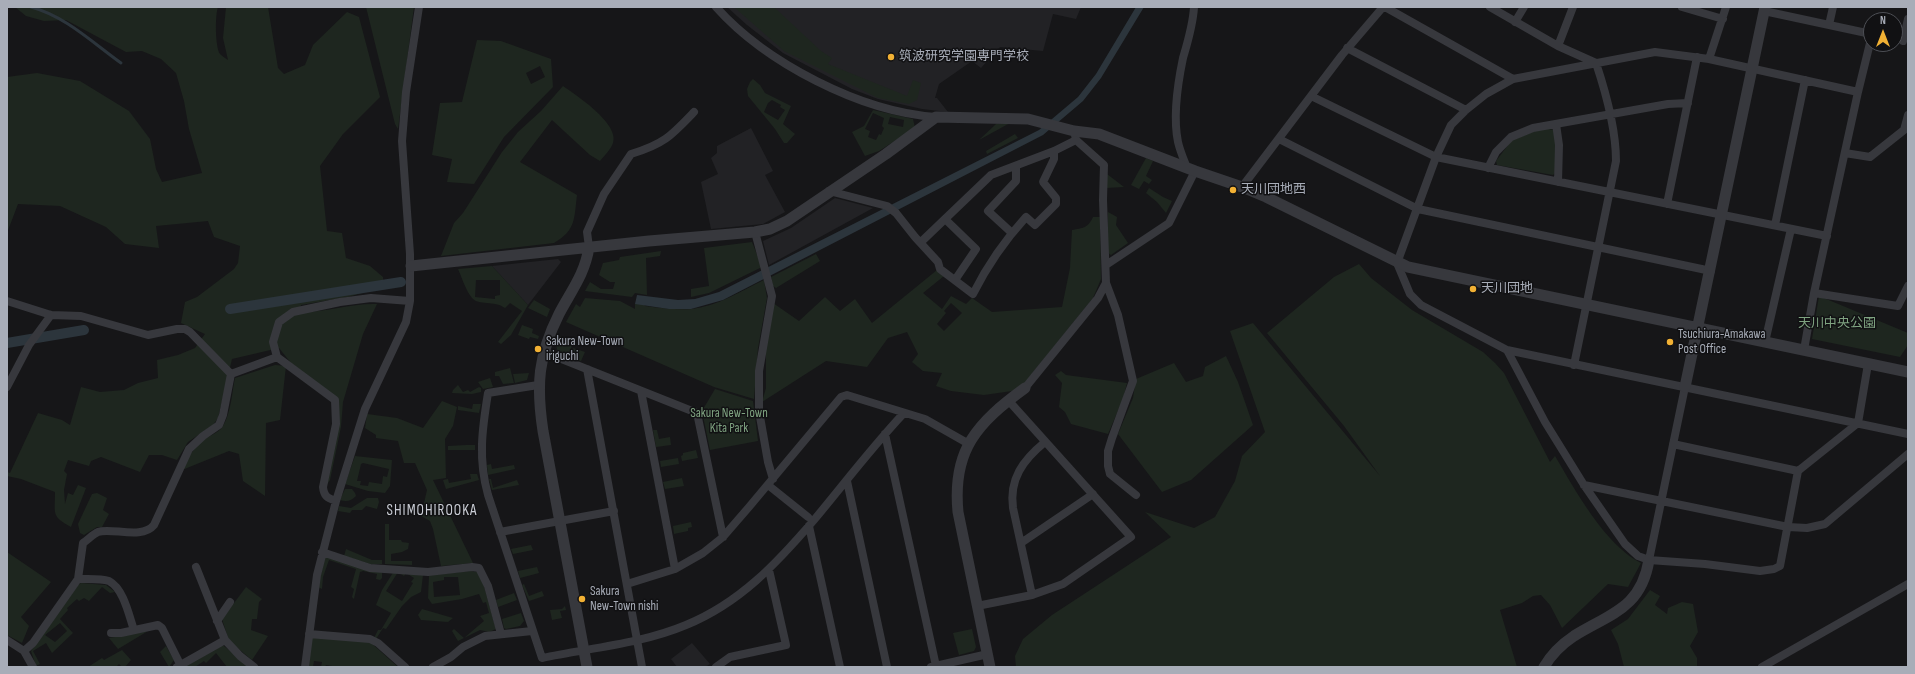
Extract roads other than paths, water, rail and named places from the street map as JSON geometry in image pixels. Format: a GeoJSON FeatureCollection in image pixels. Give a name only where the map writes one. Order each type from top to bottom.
{"type":"FeatureCollection","features":[{"type":"Feature","properties":{"kind":"street"},"geometry":{"type":"LineString","coordinates":[[305,667],[313,595],[322,552],[336,501],[365,409],[406,322],[410,301],[411,266],[402,141],[406,92],[419,7]]}},
{"type":"Feature","properties":{"kind":"street"},"geometry":{"type":"LineString","coordinates":[[716,7],[741,30],[773,55],[831,88],[868,103],[916,115],[936,117],[1016,118],[1044,122],[1075,135],[1104,165],[1103,200],[1106,283],[1118,315],[1133,381],[1108,451],[1108,466],[1110,474],[1136,495]]}},
{"type":"Feature","properties":{"kind":"street"},"geometry":{"type":"LineString","coordinates":[[1106,265],[1169,223],[1191,170],[1178,141],[1176,119],[1178,90],[1183,59],[1193,23],[1194,7]]}},
{"type":"Feature","properties":{"kind":"street"},"geometry":{"type":"LineString","coordinates":[[1242,187],[1347,48],[1384,7],[1513,79]]}},
{"type":"Feature","properties":{"kind":"street"},"geometry":{"type":"LineString","coordinates":[[1490,7],[1558,46],[1596,63]]}},
{"type":"Feature","properties":{"kind":"street"},"geometry":{"type":"LineString","coordinates":[[1515,22],[1524,7]]}},
{"type":"Feature","properties":{"kind":"street"},"geometry":{"type":"LineString","coordinates":[[1558,46],[1573,7]]}},
{"type":"Feature","properties":{"kind":"street"},"geometry":{"type":"LineString","coordinates":[[1682,7],[1723,19]]}},
{"type":"Feature","properties":{"kind":"street"},"geometry":{"type":"LineString","coordinates":[[1709,59],[1726,7]]}},
{"type":"Feature","properties":{"kind":"street"},"geometry":{"type":"LineString","coordinates":[[1829,25],[1833,7]]}},
{"type":"Feature","properties":{"kind":"street"},"geometry":{"type":"LineString","coordinates":[[1544,667],[1559,648],[1574,636],[1608,618],[1634,597],[1646,578],[1764,9],[1863,32]]}},
{"type":"Feature","properties":{"kind":"street"},"geometry":{"type":"LineString","coordinates":[[1903,37],[1908,19]]}},
{"type":"Feature","properties":{"kind":"street"},"geometry":{"type":"LineString","coordinates":[[1347,48],[1466,110]]}},
{"type":"Feature","properties":{"kind":"street"},"geometry":{"type":"LineString","coordinates":[[1858,92],[1709,59],[1655,52],[1513,79],[1486,94],[1466,110],[1451,126],[1436,158],[1397,263],[1410,294],[1420,305],[1507,350],[1908,434]]}},
{"type":"Feature","properties":{"kind":"street"},"geometry":{"type":"LineString","coordinates":[[1804,350],[1814,293],[1868,52]]}},
{"type":"Feature","properties":{"kind":"street"},"geometry":{"type":"LineString","coordinates":[[1667,204],[1697,57]]}},
{"type":"Feature","properties":{"kind":"street"},"geometry":{"type":"LineString","coordinates":[[1574,364],[1610,192],[1616,156],[1609,114],[1596,63]]}},
{"type":"Feature","properties":{"kind":"street"},"geometry":{"type":"LineString","coordinates":[[1775,226],[1805,80]]}},
{"type":"Feature","properties":{"kind":"street"},"geometry":{"type":"LineString","coordinates":[[1310,96],[1436,158],[1827,236]]}},
{"type":"Feature","properties":{"kind":"street"},"geometry":{"type":"LineString","coordinates":[[1488,168],[1496,152],[1511,136],[1533,128],[1668,104],[1688,103]]}},
{"type":"Feature","properties":{"kind":"street"},"geometry":{"type":"LineString","coordinates":[[587,667],[542,423],[538,385],[544,352],[560,314],[586,265],[588,247],[587,232],[604,194],[631,154],[664,141],[694,112]]}},
{"type":"Feature","properties":{"kind":"street"},"geometry":{"type":"LineString","coordinates":[[1845,153],[1870,158],[1906,131],[1908,115]]}},
{"type":"Feature","properties":{"kind":"street"},"geometry":{"type":"LineString","coordinates":[[411,266],[588,247],[755,232],[770,229],[787,221],[829,191],[886,154],[936,117]]}},
{"type":"Feature","properties":{"kind":"street"},"geometry":{"type":"LineString","coordinates":[[1556,124],[1559,145],[1558,182]]}},
{"type":"Feature","properties":{"kind":"street"},"geometry":{"type":"LineString","coordinates":[[921,242],[991,175],[1054,152],[1075,135],[1099,134],[1191,170],[1242,187],[1279,203],[1397,263],[1408,267],[1908,372]]}},
{"type":"Feature","properties":{"kind":"street"},"geometry":{"type":"LineString","coordinates":[[1279,139],[1418,209],[1711,270]]}},
{"type":"Feature","properties":{"kind":"street"},"geometry":{"type":"LineString","coordinates":[[829,191],[886,205],[896,213],[915,238],[921,242],[938,262],[940,269],[973,294],[987,266],[992,262],[1026,216],[1035,225],[1056,204],[1056,198],[1043,182],[1052,163],[1054,152]]}},
{"type":"Feature","properties":{"kind":"street"},"geometry":{"type":"LineString","coordinates":[[1012,233],[988,211],[1016,181],[1016,167]]}},
{"type":"Feature","properties":{"kind":"street"},"geometry":{"type":"LineString","coordinates":[[945,219],[976,249],[955,280]]}},
{"type":"Feature","properties":{"kind":"street"},"geometry":{"type":"LineString","coordinates":[[1765,342],[1791,229]]}},
{"type":"Feature","properties":{"kind":"street"},"geometry":{"type":"LineString","coordinates":[[755,232],[766,267],[772,296],[759,371],[759,412],[771,482],[808,517]]}},
{"type":"Feature","properties":{"kind":"street"},"geometry":{"type":"LineString","coordinates":[[990,667],[960,525],[956,494],[958,474],[962,459],[969,444],[986,420],[1008,400],[1025,388],[1098,298],[1106,283]]}},
{"type":"Feature","properties":{"kind":"street"},"geometry":{"type":"LineString","coordinates":[[1814,293],[1898,306],[1908,286]]}},
{"type":"Feature","properties":{"kind":"street"},"geometry":{"type":"LineString","coordinates":[[336,501],[326,497],[323,494],[323,487],[336,424],[335,400],[277,357],[274,342],[276,329],[279,322],[293,312],[340,302],[371,298],[410,301]]}},
{"type":"Feature","properties":{"kind":"street"},"geometry":{"type":"LineString","coordinates":[[7,301],[51,315],[81,316],[148,335],[185,329],[211,352],[231,374]]}},
{"type":"Feature","properties":{"kind":"street"},"geometry":{"type":"LineString","coordinates":[[7,387],[29,345],[51,315]]}},
{"type":"Feature","properties":{"kind":"street"},"geometry":{"type":"LineString","coordinates":[[1507,350],[1545,422],[1584,486],[1625,544],[1638,556],[1649,560],[1705,564],[1760,571],[1774,569],[1780,566],[1798,471],[1858,423],[1868,364]]}},
{"type":"Feature","properties":{"kind":"street"},"geometry":{"type":"LineString","coordinates":[[544,352],[697,414],[723,537]]}},
{"type":"Feature","properties":{"kind":"street"},"geometry":{"type":"LineString","coordinates":[[231,374],[277,357]]}},
{"type":"Feature","properties":{"kind":"street"},"geometry":{"type":"LineString","coordinates":[[587,369],[642,667]]}},
{"type":"Feature","properties":{"kind":"street"},"geometry":{"type":"LineString","coordinates":[[24,651],[32,643],[78,579],[83,543],[99,531],[137,532],[152,527],[189,449],[203,436],[219,426],[223,415],[231,374]]}},
{"type":"Feature","properties":{"kind":"street"},"geometry":{"type":"LineString","coordinates":[[538,385],[488,393],[483,422],[481,451],[487,490],[542,658],[637,640],[669,631],[700,620],[729,603],[769,570],[809,526],[904,413]]}},
{"type":"Feature","properties":{"kind":"street"},"geometry":{"type":"LineString","coordinates":[[641,391],[675,569]]}},
{"type":"Feature","properties":{"kind":"street"},"geometry":{"type":"LineString","coordinates":[[627,584],[675,569],[703,553],[723,537],[771,482],[841,397],[847,395],[925,420],[969,444]]}},
{"type":"Feature","properties":{"kind":"street"},"geometry":{"type":"LineString","coordinates":[[977,606],[1032,595],[1063,584],[1131,537],[1044,442],[1008,400]]}},
{"type":"Feature","properties":{"kind":"street"},"geometry":{"type":"LineString","coordinates":[[885,434],[933,666],[988,654]]}},
{"type":"Feature","properties":{"kind":"street"},"geometry":{"type":"LineString","coordinates":[[1032,595],[1012,500],[1013,485],[1016,473],[1023,462],[1044,442]]}},
{"type":"Feature","properties":{"kind":"street"},"geometry":{"type":"LineString","coordinates":[[1673,444],[1798,471]]}},
{"type":"Feature","properties":{"kind":"street"},"geometry":{"type":"LineString","coordinates":[[1584,486],[1788,527],[1807,528],[1825,524],[1908,454]]}},
{"type":"Feature","properties":{"kind":"street"},"geometry":{"type":"LineString","coordinates":[[847,481],[887,667]]}},
{"type":"Feature","properties":{"kind":"street"},"geometry":{"type":"LineString","coordinates":[[1021,543],[1093,494]]}},
{"type":"Feature","properties":{"kind":"street"},"geometry":{"type":"LineString","coordinates":[[500,532],[614,510]]}},
{"type":"Feature","properties":{"kind":"street"},"geometry":{"type":"LineString","coordinates":[[809,526],[840,667]]}},
{"type":"Feature","properties":{"kind":"street"},"geometry":{"type":"LineString","coordinates":[[322,552],[370,568],[428,572],[472,567],[480,568],[488,586],[501,634]]}},
{"type":"Feature","properties":{"kind":"street"},"geometry":{"type":"LineString","coordinates":[[196,567],[225,640],[232,649],[254,667]]}},
{"type":"Feature","properties":{"kind":"street"},"geometry":{"type":"LineString","coordinates":[[716,667],[730,657],[786,645],[769,570]]}},
{"type":"Feature","properties":{"kind":"street"},"geometry":{"type":"LineString","coordinates":[[78,579],[108,581],[114,585],[119,591],[134,630]]}},
{"type":"Feature","properties":{"kind":"street"},"geometry":{"type":"LineString","coordinates":[[1762,667],[1908,584]]}},
{"type":"Feature","properties":{"kind":"street"},"geometry":{"type":"LineString","coordinates":[[217,621],[230,602]]}},
{"type":"Feature","properties":{"kind":"street"},"geometry":{"type":"LineString","coordinates":[[111,633],[121,634],[158,625],[162,628],[179,666],[225,640]]}},
{"type":"Feature","properties":{"kind":"street"},"geometry":{"type":"LineString","coordinates":[[433,667],[478,639],[501,634],[532,631]]}},
{"type":"Feature","properties":{"kind":"street"},"geometry":{"type":"LineString","coordinates":[[309,634],[370,638],[378,643],[405,667]]}},
{"type":"Feature","properties":{"kind":"street"},"geometry":{"type":"LineString","coordinates":[[7,640],[24,651],[33,667]]}},
{"type":"Feature","properties":{"kind":"waterway"},"geometry":{"type":"LineString","coordinates":[[31,7],[43,11],[67,23],[121,63]]}},
{"type":"Feature","properties":{"kind":"waterway"},"geometry":{"type":"LineString","coordinates":[[230,309],[401,282]]}},
{"type":"Feature","properties":{"kind":"waterway"},"geometry":{"type":"LineString","coordinates":[[7,343],[84,330]]}},
{"type":"Feature","properties":{"kind":"place","name":"筑波研究学園専門学校"},"geometry":{"type":"Point","coordinates":[891,57]}},
{"type":"Feature","properties":{"kind":"place","name":"天川団地西"},"geometry":{"type":"Point","coordinates":[1233,190]}},
{"type":"Feature","properties":{"kind":"place","name":"天川団地"},"geometry":{"type":"Point","coordinates":[1473,289]}},
{"type":"Feature","properties":{"kind":"place","name":"Tsuchiura-Amakawa Post Office"},"geometry":{"type":"Point","coordinates":[1670,342]}},
{"type":"Feature","properties":{"kind":"place","name":"Sakura New-Town iriguchi"},"geometry":{"type":"Point","coordinates":[538,349]}},
{"type":"Feature","properties":{"kind":"place","name":"Sakura New-Town nishi"},"geometry":{"type":"Point","coordinates":[582,599]}},
{"type":"Feature","properties":{"kind":"district","name":"SHIMOHIROOKA"},"geometry":{"type":"Point","coordinates":[432,511]}},
{"type":"Feature","properties":{"kind":"park label","name":"天川中央公園"},"geometry":{"type":"Point","coordinates":[1837,324]}},
{"type":"Feature","properties":{"kind":"park label","name":"Sakura New-Town Kita Park"},"geometry":{"type":"Point","coordinates":[729,422]}}]}
